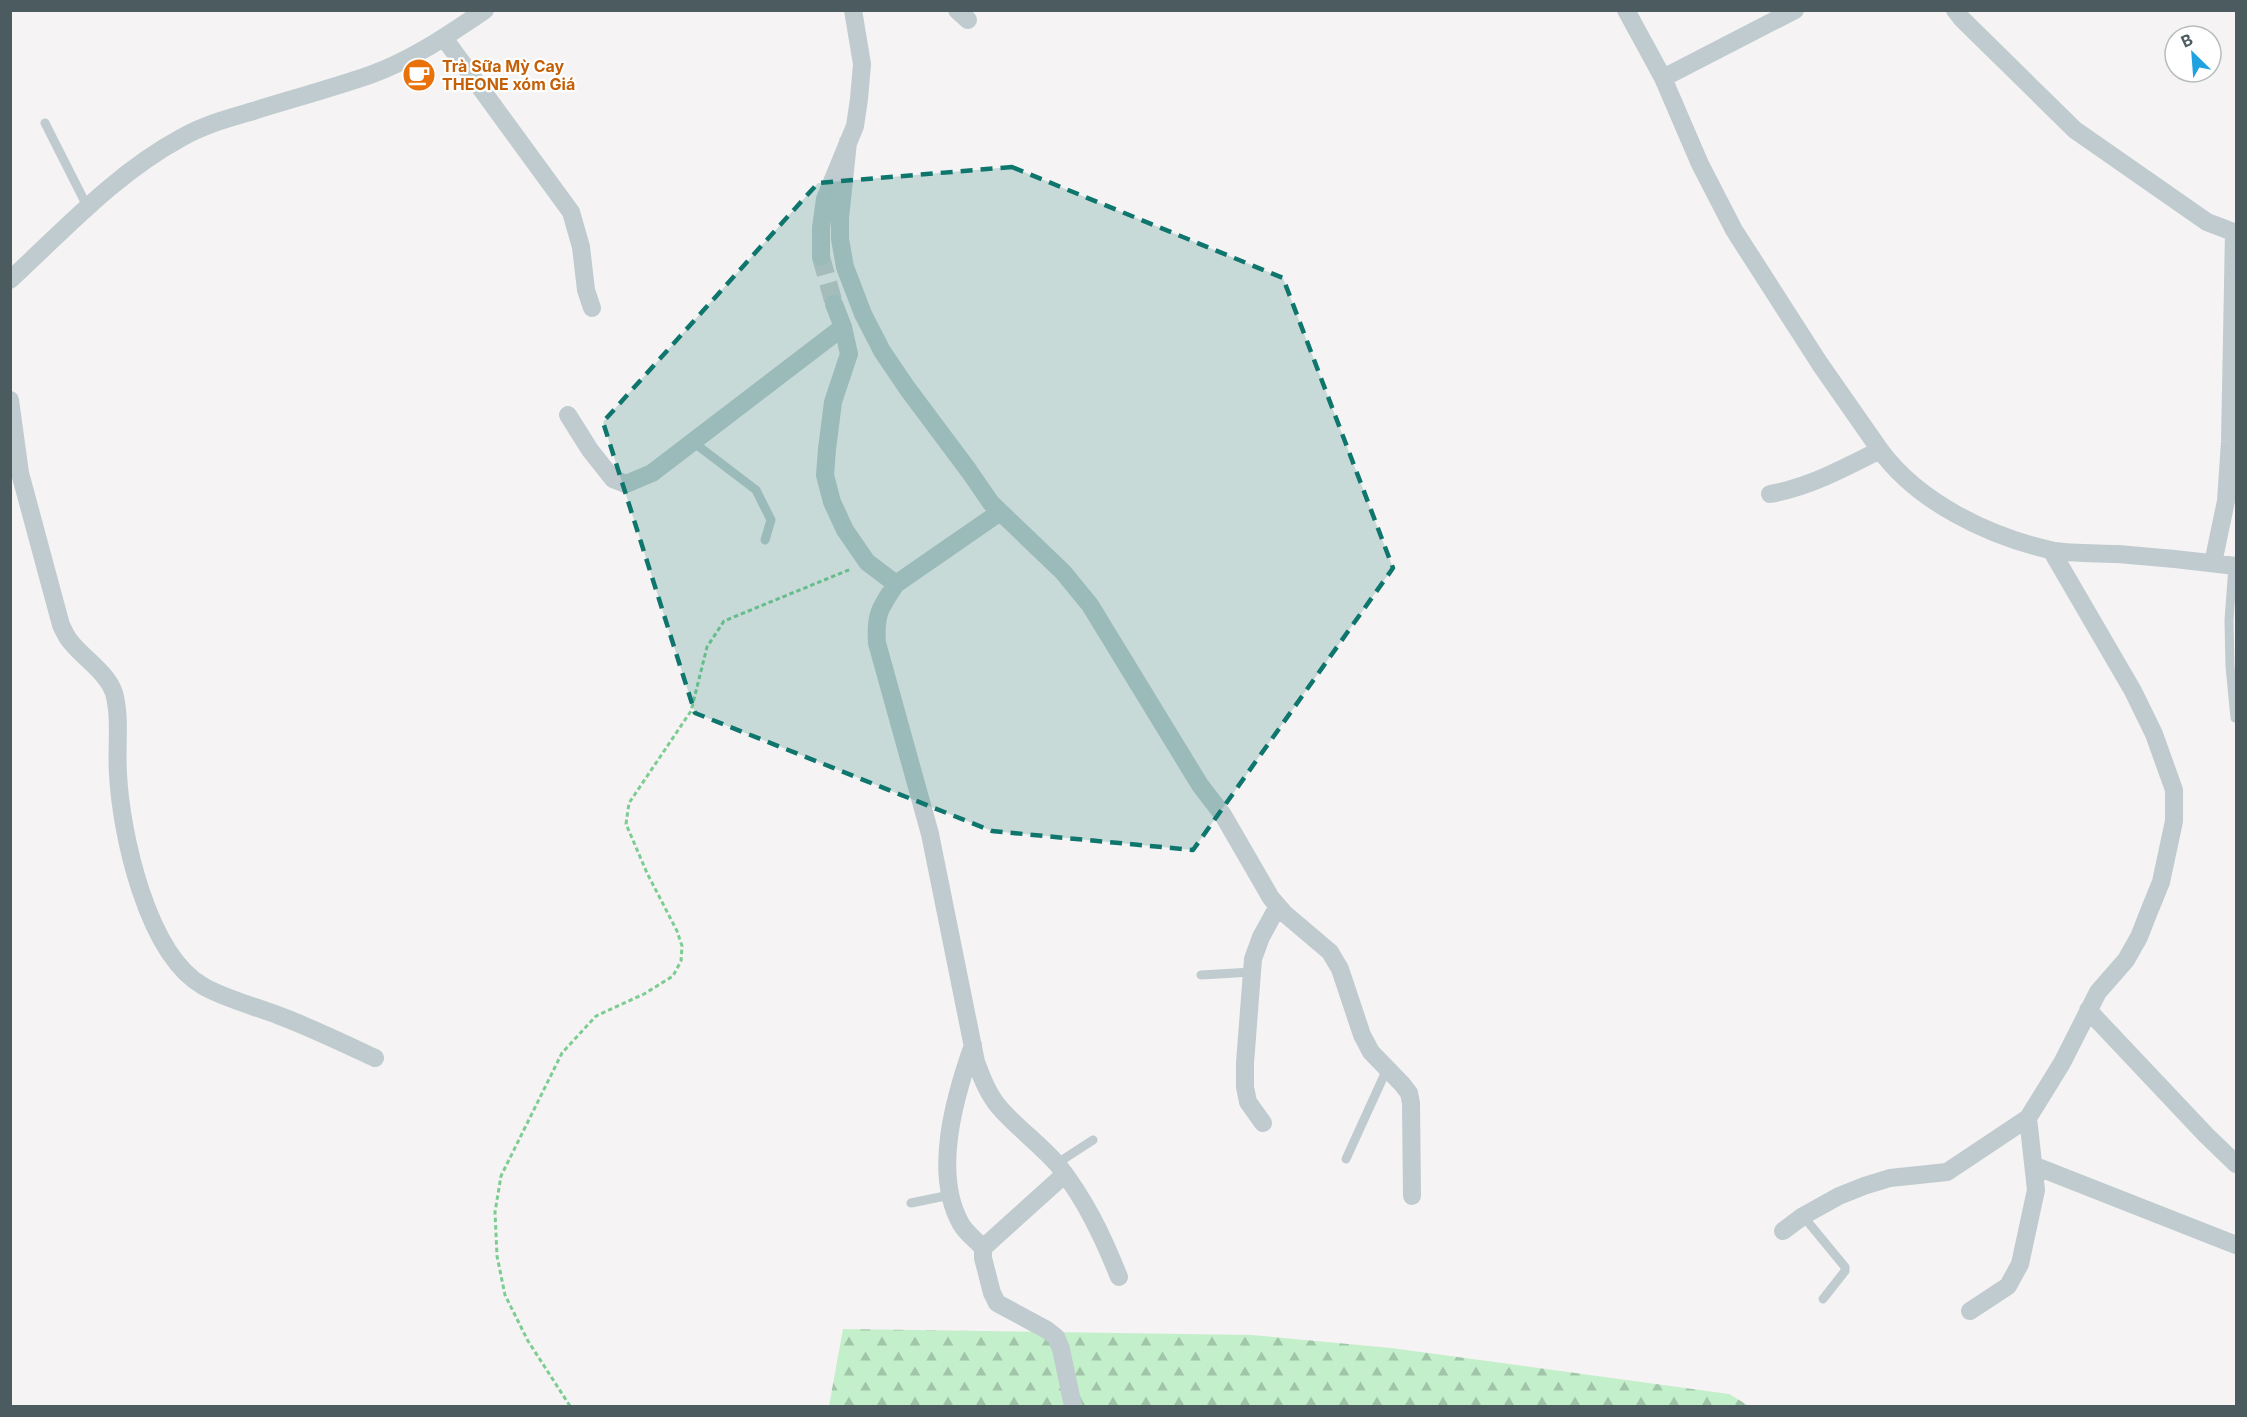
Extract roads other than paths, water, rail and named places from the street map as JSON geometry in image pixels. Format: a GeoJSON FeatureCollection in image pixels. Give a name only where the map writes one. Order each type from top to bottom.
{"type":"FeatureCollection","features":[{"type":"Feature","properties":{"kind":"street"},"geometry":{"type":"LineString","coordinates":[[10,280],[144,160],[183,136],[226,119],[372,74],[409,58],[485,10]]}},
{"type":"Feature","properties":{"kind":"street"},"geometry":{"type":"LineString","coordinates":[[821,257],[820,228],[825,199],[855,126],[862,64],[853,10]]}},
{"type":"Feature","properties":{"kind":"street"},"geometry":{"type":"LineString","coordinates":[[1626,10],[1663,78],[1701,164],[1734,230],[1820,364],[1880,450],[1888,461],[1922,493],[1991,533],[2051,550],[2186,559],[2235,566]]}},
{"type":"Feature","properties":{"kind":"street"},"geometry":{"type":"LineString","coordinates":[[1663,78],[1796,10]]}},
{"type":"Feature","properties":{"kind":"street"},"geometry":{"type":"LineString","coordinates":[[1955,10],[2075,130],[2207,222],[2235,232],[2226,501],[2213,563]]}},
{"type":"Feature","properties":{"kind":"street"},"geometry":{"type":"LineString","coordinates":[[444,38],[571,212],[581,247],[586,290],[592,308]]}},
{"type":"Feature","properties":{"kind":"street"},"geometry":{"type":"LineString","coordinates":[[848,142],[840,239],[845,267],[863,314],[882,351],[991,504],[1063,572],[1090,605],[1171,740],[1200,785],[1223,814],[1272,898],[1330,952],[1340,969],[1362,1035],[1371,1052],[1409,1093],[1412,1196]]}},
{"type":"Feature","properties":{"kind":"street"},"geometry":{"type":"LineString","coordinates":[[834,304],[843,327],[849,354],[833,402],[826,449],[825,476],[832,502],[845,530],[867,562],[896,584]]}},
{"type":"Feature","properties":{"kind":"street"},"geometry":{"type":"LineString","coordinates":[[568,415],[590,450],[613,479],[626,484],[652,473],[843,327]]}},
{"type":"Feature","properties":{"kind":"street"},"geometry":{"type":"LineString","coordinates":[[10,400],[20,472],[61,626],[70,642],[103,676],[113,690],[116,705],[118,775],[123,827],[135,876],[155,926],[179,967],[203,987],[303,1024],[375,1058]]}},
{"type":"Feature","properties":{"kind":"street"},"geometry":{"type":"LineString","coordinates":[[1770,494],[1808,484],[1880,450]]}},
{"type":"Feature","properties":{"kind":"street"},"geometry":{"type":"LineString","coordinates":[[1000,512],[896,584],[876,622],[877,643],[930,834],[976,1062],[985,1086],[998,1106],[1061,1169],[1075,1187],[1100,1232],[1119,1278]]}},
{"type":"Feature","properties":{"kind":"street"},"geometry":{"type":"LineString","coordinates":[[1783,1231],[1803,1216],[1839,1196],[1890,1178],[1947,1172],[2028,1118],[2062,1063],[2098,992],[2126,960],[2139,937],[2161,882],[2174,821],[2174,790],[2154,734],[2133,692],[2051,550]]}},
{"type":"Feature","properties":{"kind":"street"},"geometry":{"type":"LineString","coordinates":[[1263,1122],[1248,1102],[1245,1087],[1252,972],[1253,959],[1261,937],[1278,906]]}},
{"type":"Feature","properties":{"kind":"street"},"geometry":{"type":"LineString","coordinates":[[2088,1010],[2205,1135],[2236,1164]]}},
{"type":"Feature","properties":{"kind":"street"},"geometry":{"type":"LineString","coordinates":[[973,1045],[952,1114],[947,1177],[951,1202],[962,1226],[983,1248],[986,1270],[997,1303],[1056,1337],[1073,1407]]}},
{"type":"Feature","properties":{"kind":"street"},"geometry":{"type":"LineString","coordinates":[[1970,1311],[2008,1286],[2020,1263],[2036,1190],[2028,1118]]}},
{"type":"Feature","properties":{"kind":"street"},"geometry":{"type":"LineString","coordinates":[[2035,1166],[2236,1245]]}},
{"type":"Feature","properties":{"kind":"street"},"geometry":{"type":"LineString","coordinates":[[983,1248],[1061,1169]]}},
{"type":"Feature","properties":{"kind":"lane"},"geometry":{"type":"LineString","coordinates":[[45,123],[88,208]]}},
{"type":"Feature","properties":{"kind":"lane"},"geometry":{"type":"LineString","coordinates":[[693,442],[756,490],[771,520],[765,540]]}},
{"type":"Feature","properties":{"kind":"lane"},"geometry":{"type":"LineString","coordinates":[[2235,566],[2229,620],[2230,666],[2235,718]]}},
{"type":"Feature","properties":{"kind":"lane"},"geometry":{"type":"LineString","coordinates":[[1201,975],[1252,972]]}},
{"type":"Feature","properties":{"kind":"lane"},"geometry":{"type":"LineString","coordinates":[[1346,1159],[1387,1069]]}},
{"type":"Feature","properties":{"kind":"lane"},"geometry":{"type":"LineString","coordinates":[[1061,1169],[1093,1140]]}},
{"type":"Feature","properties":{"kind":"lane"},"geometry":{"type":"LineString","coordinates":[[911,1203],[950,1194]]}},
{"type":"Feature","properties":{"kind":"lane"},"geometry":{"type":"LineString","coordinates":[[1803,1216],[1845,1267],[1845,1271],[1823,1299]]}},
{"type":"Feature","properties":{"kind":"tunnel"},"geometry":{"type":"LineString","coordinates":[[821,257],[834,304]]}},
{"type":"Feature","properties":{"kind":"place","name":"Trà Sữa Mỳ Cay THEONE xóm Giá"},"geometry":{"type":"Point","coordinates":[419,75]}}]}
